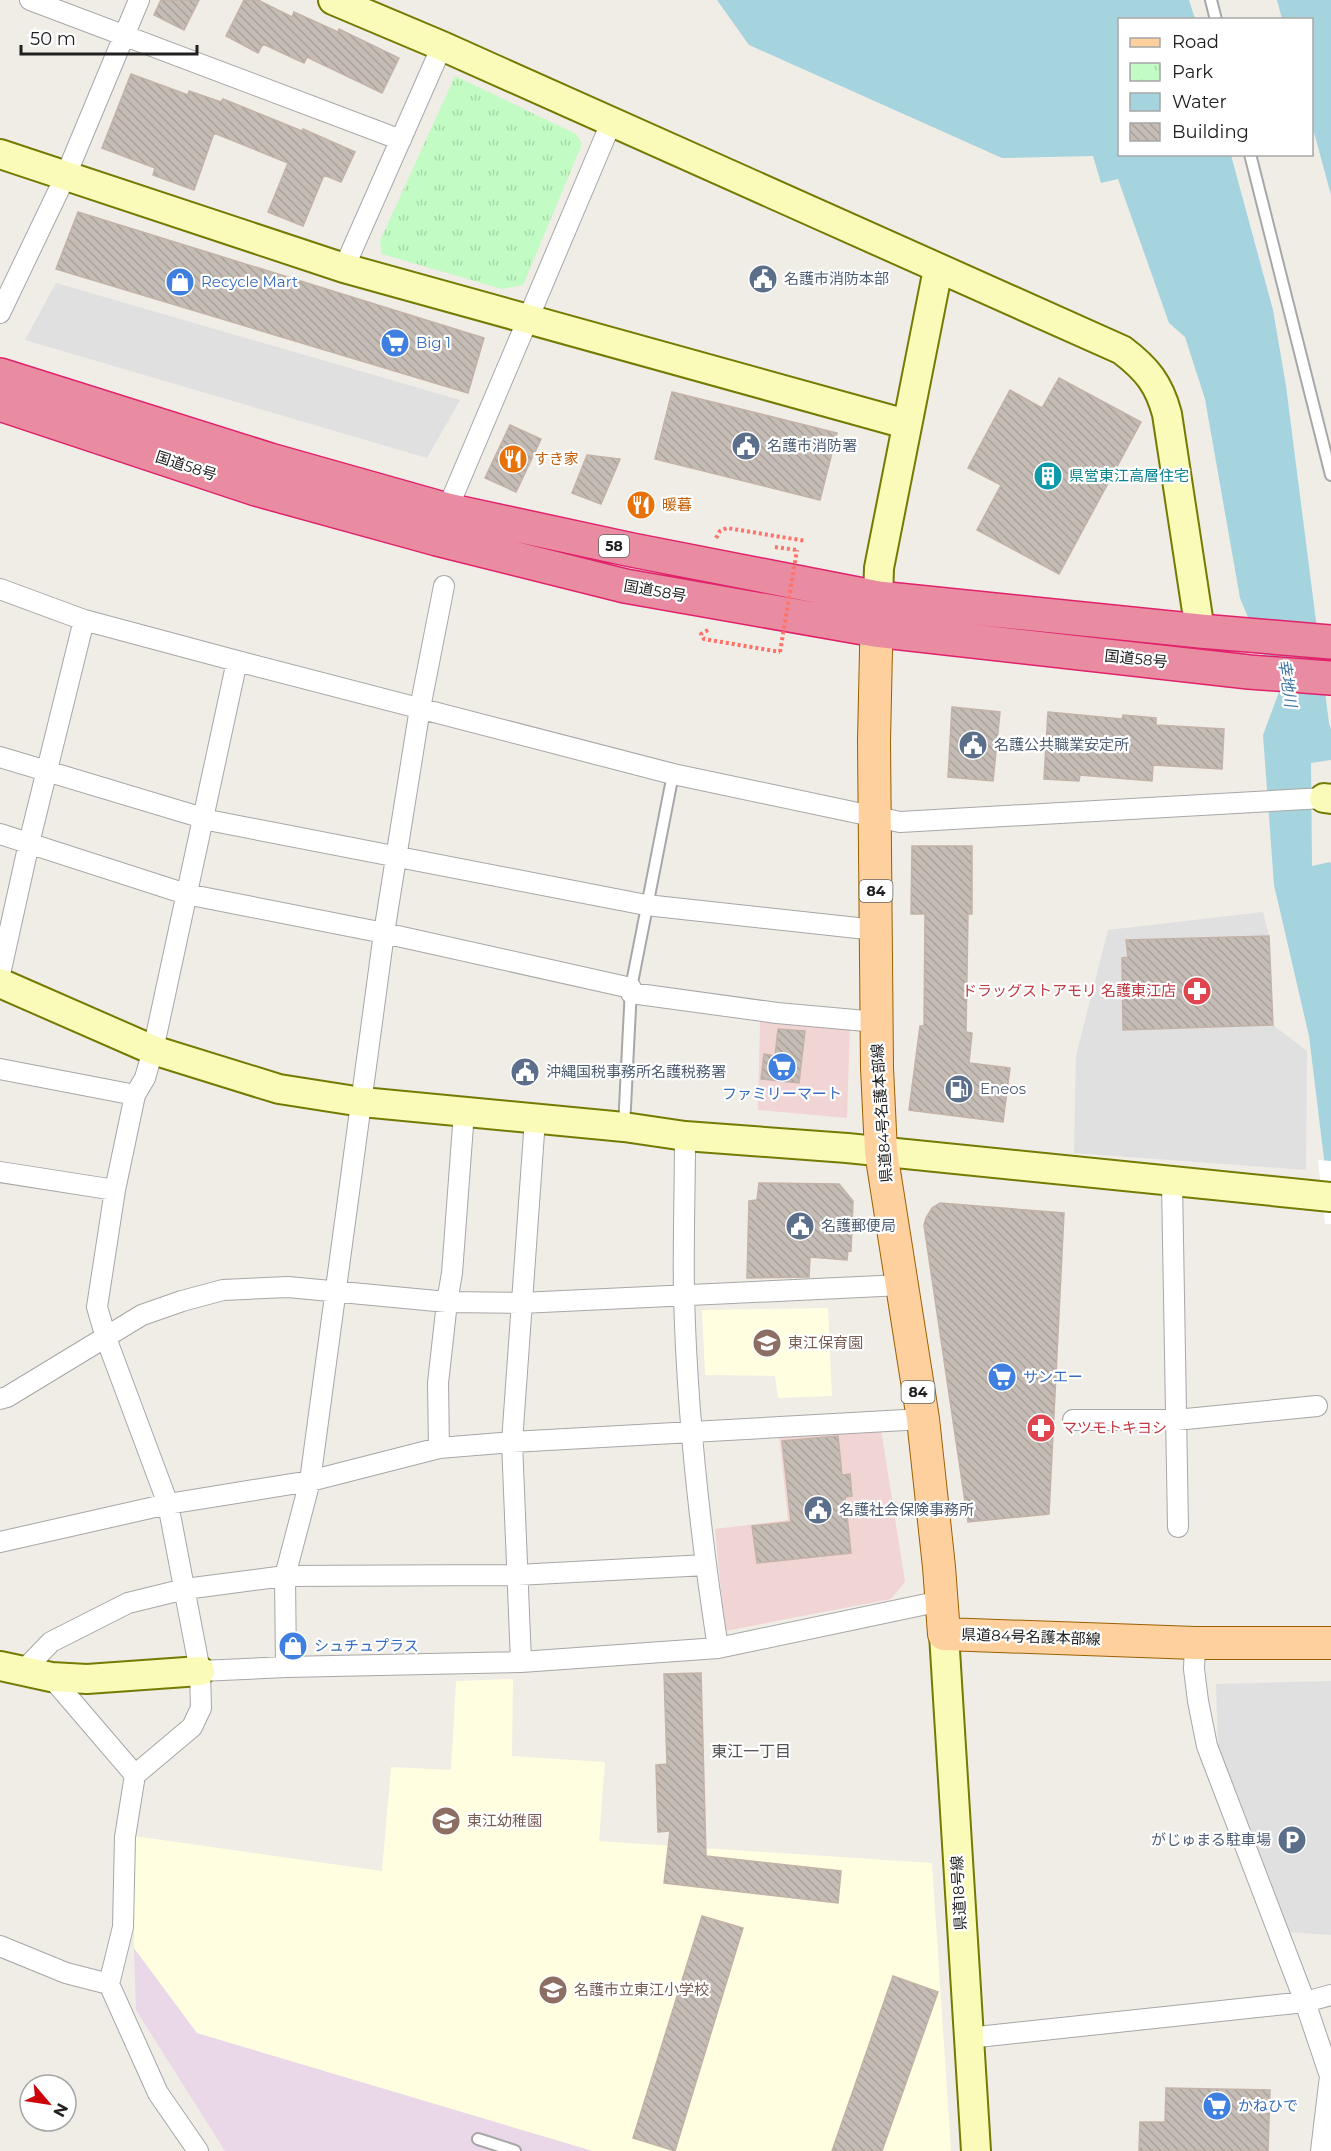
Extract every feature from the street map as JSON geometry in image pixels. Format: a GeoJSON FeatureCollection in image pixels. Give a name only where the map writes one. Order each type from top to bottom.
{"type":"FeatureCollection","features":[{"type":"Feature","properties":{"kind":"highway","name":"国道58号"},"geometry":{"type":"LineString","coordinates":[[0,375],[270,460],[447,510],[632,550],[878,598],[1329,642]]}},
{"type":"Feature","properties":{"kind":"highway","name":"国道58号"},"geometry":{"type":"LineString","coordinates":[[0,404],[256,489],[448,542],[625,586],[875,630],[1249,672],[1331,678]]}},
{"type":"Feature","properties":{"kind":"main road","name":"県道84号名護本部線"},"geometry":{"type":"LineString","coordinates":[[878,598],[875,630],[875,817],[877,1089],[881,1152],[923,1419],[944,1634],[1195,1643],[1331,1643]]}},
{"type":"Feature","properties":{"kind":"street"},"geometry":{"type":"LineString","coordinates":[[30,0],[401,140]]}},
{"type":"Feature","properties":{"kind":"street"},"geometry":{"type":"LineString","coordinates":[[0,313],[66,175],[139,0]]}},
{"type":"Feature","properties":{"kind":"street"},"geometry":{"type":"LineString","coordinates":[[333,0],[442,46],[1122,350],[1140,364],[1162,394],[1200,631]]}},
{"type":"Feature","properties":{"kind":"street"},"geometry":{"type":"LineString","coordinates":[[344,268],[442,46]]}},
{"type":"Feature","properties":{"kind":"street"},"geometry":{"type":"LineString","coordinates":[[447,510],[611,123]]}},
{"type":"Feature","properties":{"kind":"street"},"geometry":{"type":"LineString","coordinates":[[0,154],[344,268],[906,424]]}},
{"type":"Feature","properties":{"kind":"street"},"geometry":{"type":"LineString","coordinates":[[878,598],[879,568],[938,269]]}},
{"type":"Feature","properties":{"kind":"street"},"geometry":{"type":"LineString","coordinates":[[286,1666],[285,1576],[310,1481],[384,933],[420,708],[444,586]]}},
{"type":"Feature","properties":{"kind":"street"},"geometry":{"type":"LineString","coordinates":[[0,589],[84,620],[673,774],[900,822],[1328,798]]}},
{"type":"Feature","properties":{"kind":"street"},"geometry":{"type":"LineString","coordinates":[[0,974],[29,843],[84,620]]}},
{"type":"Feature","properties":{"kind":"street"},"geometry":{"type":"LineString","coordinates":[[198,2151],[158,2093],[109,1984],[123,1927],[125,1837],[135,1775],[192,1727],[201,1708],[200,1671],[168,1504],[106,1338],[97,1307],[115,1190],[135,1095],[146,1078],[153,1050],[237,661]]}},
{"type":"Feature","properties":{"kind":"street"},"geometry":{"type":"LineString","coordinates":[[0,757],[213,821],[646,905],[876,930]]}},
{"type":"Feature","properties":{"kind":"street"},"geometry":{"type":"LineString","coordinates":[[0,834],[186,894],[384,933],[631,991],[777,1013],[877,1022]]}},
{"type":"Feature","properties":{"kind":"street"},"geometry":{"type":"LineString","coordinates":[[0,983],[153,1050],[279,1089],[464,1113],[624,1127],[685,1136],[881,1152],[1329,1197]]}},
{"type":"Feature","properties":{"kind":"street"},"geometry":{"type":"LineString","coordinates":[[0,1069],[135,1095]]}},
{"type":"Feature","properties":{"kind":"street"},"geometry":{"type":"LineString","coordinates":[[439,1448],[438,1383],[452,1273],[464,1113]]}},
{"type":"Feature","properties":{"kind":"street"},"geometry":{"type":"LineString","coordinates":[[521,1662],[512,1442],[535,1119]]}},
{"type":"Feature","properties":{"kind":"street"},"geometry":{"type":"LineString","coordinates":[[685,1136],[684,1296],[692,1432],[706,1565],[718,1648]]}},
{"type":"Feature","properties":{"kind":"street"},"geometry":{"type":"LineString","coordinates":[[0,1172],[115,1190]]}},
{"type":"Feature","properties":{"kind":"street"},"geometry":{"type":"LineString","coordinates":[[1172,1182],[1178,1527]]}},
{"type":"Feature","properties":{"kind":"street"},"geometry":{"type":"LineString","coordinates":[[0,1399],[7,1397],[142,1315],[223,1290],[288,1287],[447,1302],[522,1303],[902,1285]]}},
{"type":"Feature","properties":{"kind":"street"},"geometry":{"type":"LineString","coordinates":[[1073,1420],[1176,1420],[1317,1406]]}},
{"type":"Feature","properties":{"kind":"street"},"geometry":{"type":"LineString","coordinates":[[0,1542],[168,1504],[310,1481],[439,1448],[923,1419]]}},
{"type":"Feature","properties":{"kind":"street"},"geometry":{"type":"LineString","coordinates":[[11,1669],[51,1642],[128,1603],[185,1589],[285,1576],[517,1575],[706,1565]]}},
{"type":"Feature","properties":{"kind":"street"},"geometry":{"type":"LineString","coordinates":[[11,1669],[51,1677],[87,1678],[286,1666],[521,1662],[718,1648],[941,1601]]}},
{"type":"Feature","properties":{"kind":"street","name":"県道18号線"},"geometry":{"type":"LineString","coordinates":[[944,1634],[976,2151]]}},
{"type":"Feature","properties":{"kind":"street"},"geometry":{"type":"LineString","coordinates":[[1195,1643],[1194,1670],[1207,1746],[1305,2002],[1330,2076],[1321,2151]]}},
{"type":"Feature","properties":{"kind":"street"},"geometry":{"type":"LineString","coordinates":[[51,1677],[135,1775]]}},
{"type":"Feature","properties":{"kind":"street"},"geometry":{"type":"LineString","coordinates":[[0,1946],[66,1974],[109,1984]]}},
{"type":"Feature","properties":{"kind":"street"},"geometry":{"type":"LineString","coordinates":[[968,2038],[1305,2002],[1331,1995]]}},
{"type":"Feature","properties":{"kind":"lane"},"geometry":{"type":"LineString","coordinates":[[1212,0],[1216,18]]}},
{"type":"Feature","properties":{"kind":"lane"},"geometry":{"type":"LineString","coordinates":[[1251,156],[1331,475]]}},
{"type":"Feature","properties":{"kind":"lane"},"geometry":{"type":"LineString","coordinates":[[624,1127],[631,991],[673,774]]}},
{"type":"Feature","properties":{"kind":"lane"},"geometry":{"type":"LineString","coordinates":[[478,2139],[515,2151]]}},
{"type":"Feature","properties":{"kind":"path"},"geometry":{"type":"LineString","coordinates":[[722,539],[715,539],[720,531],[727,528],[806,541]]}},
{"type":"Feature","properties":{"kind":"path"},"geometry":{"type":"LineString","coordinates":[[717,632],[706,630],[701,634],[704,639],[780,652],[796,550],[774,547]]}},
{"type":"Feature","properties":{"kind":"path"},"geometry":{"type":"LineString","coordinates":[[773,643],[784,645]]}},
{"type":"Feature","properties":{"kind":"shaded area"},"geometry":{"type":"Polygon","coordinates":[[[56,283],[460,400],[427,458],[25,340],[56,283]]]}},
{"type":"Feature","properties":{"kind":"shaded area"},"geometry":{"type":"Polygon","coordinates":[[[1263,912],[1269,936],[1127,940],[1128,957],[1122,958],[1123,1030],[1273,1025],[1307,1051],[1306,1170],[1074,1153],[1076,1056],[1108,930],[1263,912]]]}},
{"type":"Feature","properties":{"kind":"shaded area"},"geometry":{"type":"Polygon","coordinates":[[[760,1021],[850,1025],[847,1118],[758,1110],[760,1021]]]}},
{"type":"Feature","properties":{"kind":"shaded area","name":"東江保育園"},"geometry":{"type":"Polygon","coordinates":[[[828,1308],[832,1396],[778,1398],[775,1376],[705,1375],[702,1310],[828,1308]]]}},
{"type":"Feature","properties":{"kind":"shaded area"},"geometry":{"type":"Polygon","coordinates":[[[881,1429],[905,1582],[891,1599],[725,1631],[715,1529],[788,1520],[779,1435],[881,1429]]]}},
{"type":"Feature","properties":{"kind":"shaded area","name":"名護市立東江小学校"},"geometry":{"type":"Polygon","coordinates":[[[513,1679],[512,1756],[605,1762],[599,1841],[932,1863],[951,2151],[593,2151],[197,2033],[134,1948],[134,1836],[382,1871],[391,1767],[451,1770],[456,1681],[513,1679]]]}},
{"type":"Feature","properties":{"kind":"shaded area","name":"がじゅまる駐車場"},"geometry":{"type":"Polygon","coordinates":[[[1331,1681],[1331,1935],[1287,1932],[1218,1747],[1216,1684],[1331,1681]]]}},
{"type":"Feature","properties":{"kind":"shaded area"},"geometry":{"type":"Polygon","coordinates":[[[134,1948],[197,2033],[593,2151],[225,2151],[136,2010],[134,1948]]]}},
{"type":"Feature","properties":{"kind":"green space"},"geometry":{"type":"Polygon","coordinates":[[[455,76],[576,134],[582,144],[523,285],[502,289],[382,254],[380,241],[455,76]]]}},
{"type":"Feature","properties":{"kind":"water","name":"幸地川"},"geometry":{"type":"Polygon","coordinates":[[[717,0],[1189,0],[1195,18],[1118,18],[1118,156],[1231,156],[1273,310],[1286,386],[1331,729],[1331,760],[1311,763],[1312,866],[1330,862],[1331,864],[1331,1216],[1309,1036],[1274,885],[1263,735],[1279,692],[1240,598],[1205,399],[1185,337],[1169,323],[1118,179],[1101,183],[1093,156],[1002,158],[749,45],[717,0]]]}},
{"type":"Feature","properties":{"kind":"water"},"geometry":{"type":"Polygon","coordinates":[[[1277,0],[1331,0],[1331,195],[1313,129],[1313,18],[1282,18],[1277,0]]]}},
{"type":"Feature","properties":{"kind":"pier"},"geometry":{"type":"Polygon","coordinates":[[[1318,1160],[1331,1161],[1331,1224],[1325,1224],[1318,1160]]]}},
{"type":"Feature","properties":{"kind":"building"},"geometry":{"type":"Polygon","coordinates":[[[161,0],[199,0],[184,30],[154,15],[161,0]]]}},
{"type":"Feature","properties":{"kind":"building"},"geometry":{"type":"Polygon","coordinates":[[[244,0],[258,0],[292,17],[294,12],[338,32],[339,29],[399,58],[382,93],[307,57],[304,63],[263,44],[258,53],[226,36],[244,0]]]}},
{"type":"Feature","properties":{"kind":"building"},"geometry":{"type":"Polygon","coordinates":[[[131,74],[188,95],[189,91],[221,102],[223,99],[302,131],[303,129],[355,152],[341,182],[324,175],[303,226],[268,212],[288,163],[214,133],[194,190],[153,175],[155,168],[102,148],[131,74]]]}},
{"type":"Feature","properties":{"kind":"building"},"geometry":{"type":"Polygon","coordinates":[[[78,212],[484,338],[468,393],[56,269],[78,212]]]}},
{"type":"Feature","properties":{"kind":"building","name":"県営東江高層住宅"},"geometry":{"type":"Polygon","coordinates":[[[1059,378],[1141,422],[1059,574],[977,530],[1001,485],[968,468],[1010,390],[1042,408],[1059,378]]]}},
{"type":"Feature","properties":{"kind":"building","name":"名護市消防署"},"geometry":{"type":"Polygon","coordinates":[[[672,392],[837,433],[820,500],[655,459],[672,392]]]}},
{"type":"Feature","properties":{"kind":"building","name":"すき家"},"geometry":{"type":"Polygon","coordinates":[[[510,425],[541,439],[516,492],[485,478],[510,425]]]}},
{"type":"Feature","properties":{"kind":"building"},"geometry":{"type":"Polygon","coordinates":[[[587,455],[620,459],[601,504],[572,493],[587,455]]]}},
{"type":"Feature","properties":{"kind":"building","name":"名護公共職業安定所"},"geometry":{"type":"Polygon","coordinates":[[[952,707],[1000,712],[993,781],[948,777],[952,707]]]}},
{"type":"Feature","properties":{"kind":"building"},"geometry":{"type":"Polygon","coordinates":[[[1048,712],[1122,719],[1123,715],[1156,718],[1156,725],[1224,729],[1222,769],[1153,765],[1152,781],[1080,775],[1079,781],[1044,779],[1048,712]]]}},
{"type":"Feature","properties":{"kind":"building"},"geometry":{"type":"Polygon","coordinates":[[[912,846],[972,846],[972,914],[968,914],[966,1032],[972,1033],[969,1063],[1010,1068],[1003,1122],[909,1110],[920,1026],[924,1026],[925,914],[911,914],[912,846]]]}},
{"type":"Feature","properties":{"kind":"building","name":"ドラッグストアモリ 名護東江店"},"geometry":{"type":"Polygon","coordinates":[[[1269,936],[1273,1025],[1123,1030],[1122,958],[1128,957],[1126,940],[1269,936]]]}},
{"type":"Feature","properties":{"kind":"building","name":"ファミリーマート"},"geometry":{"type":"Polygon","coordinates":[[[778,1029],[805,1031],[799,1083],[761,1079],[764,1054],[775,1056],[778,1029]]]}},
{"type":"Feature","properties":{"kind":"building","name":"名護郵便局"},"geometry":{"type":"Polygon","coordinates":[[[759,1183],[839,1184],[853,1201],[851,1251],[848,1250],[847,1260],[810,1257],[809,1277],[747,1278],[749,1201],[757,1200],[759,1183]]]}},
{"type":"Feature","properties":{"kind":"building","name":"サンエー"},"geometry":{"type":"Polygon","coordinates":[[[940,1203],[1064,1213],[1049,1514],[968,1522],[924,1225],[932,1208],[940,1203]]]}},
{"type":"Feature","properties":{"kind":"building","name":"名護社会保険事務所"},"geometry":{"type":"Polygon","coordinates":[[[838,1436],[842,1475],[850,1474],[852,1496],[845,1497],[851,1553],[757,1563],[752,1526],[791,1522],[782,1441],[838,1436]]]}},
{"type":"Feature","properties":{"kind":"building"},"geometry":{"type":"Polygon","coordinates":[[[701,1673],[706,1856],[841,1871],[838,1903],[664,1883],[670,1831],[658,1832],[656,1765],[667,1764],[664,1674],[701,1673]]]}},
{"type":"Feature","properties":{"kind":"building"},"geometry":{"type":"Polygon","coordinates":[[[702,1916],[743,1928],[675,2151],[633,2138],[702,1916]]]}},
{"type":"Feature","properties":{"kind":"building"},"geometry":{"type":"Polygon","coordinates":[[[893,1976],[938,1992],[882,2151],[832,2151],[893,1976]]]}},
{"type":"Feature","properties":{"kind":"building","name":"かねひで"},"geometry":{"type":"Polygon","coordinates":[[[1166,2088],[1270,2090],[1268,2151],[1139,2151],[1140,2122],[1165,2122],[1166,2088]]]}},
{"type":"Feature","properties":{"kind":"place","name":"名護市消防本部"},"geometry":{"type":"Point","coordinates":[763,279]}},
{"type":"Feature","properties":{"kind":"place","name":"Recycle Mart"},"geometry":{"type":"Point","coordinates":[180,282]}},
{"type":"Feature","properties":{"kind":"place","name":"Big 1"},"geometry":{"type":"Point","coordinates":[395,343]}},
{"type":"Feature","properties":{"kind":"place","name":"名護市消防署"},"geometry":{"type":"Point","coordinates":[746,446]}},
{"type":"Feature","properties":{"kind":"place","name":"すき家"},"geometry":{"type":"Point","coordinates":[513,459]}},
{"type":"Feature","properties":{"kind":"place","name":"県営東江高層住宅"},"geometry":{"type":"Point","coordinates":[1048,476]}},
{"type":"Feature","properties":{"kind":"place","name":"暖暮"},"geometry":{"type":"Point","coordinates":[641,505]}},
{"type":"Feature","properties":{"kind":"place","name":"名護公共職業安定所"},"geometry":{"type":"Point","coordinates":[973,745]}},
{"type":"Feature","properties":{"kind":"place","name":"ドラッグストアモリ 名護東江店"},"geometry":{"type":"Point","coordinates":[1197,991]}},
{"type":"Feature","properties":{"kind":"place","name":"ファミリーマート"},"geometry":{"type":"Point","coordinates":[782,1067]}},
{"type":"Feature","properties":{"kind":"place","name":"沖縄国税事務所名護税務署"},"geometry":{"type":"Point","coordinates":[525,1072]}},
{"type":"Feature","properties":{"kind":"place","name":"Eneos"},"geometry":{"type":"Point","coordinates":[959,1089]}},
{"type":"Feature","properties":{"kind":"place","name":"名護郵便局"},"geometry":{"type":"Point","coordinates":[800,1226]}},
{"type":"Feature","properties":{"kind":"place","name":"東江保育園"},"geometry":{"type":"Point","coordinates":[767,1343]}},
{"type":"Feature","properties":{"kind":"place","name":"サンエー"},"geometry":{"type":"Point","coordinates":[1002,1377]}},
{"type":"Feature","properties":{"kind":"place","name":"マツモトキヨシ"},"geometry":{"type":"Point","coordinates":[1041,1428]}},
{"type":"Feature","properties":{"kind":"place","name":"名護社会保険事務所"},"geometry":{"type":"Point","coordinates":[818,1510]}},
{"type":"Feature","properties":{"kind":"place","name":"シュチュプラス"},"geometry":{"type":"Point","coordinates":[293,1646]}},
{"type":"Feature","properties":{"kind":"place","name":"東江幼稚園"},"geometry":{"type":"Point","coordinates":[446,1821]}},
{"type":"Feature","properties":{"kind":"place","name":"がじゅまる駐車場"},"geometry":{"type":"Point","coordinates":[1292,1840]}},
{"type":"Feature","properties":{"kind":"place","name":"名護市立東江小学校"},"geometry":{"type":"Point","coordinates":[553,1990]}},
{"type":"Feature","properties":{"kind":"place","name":"かねひで"},"geometry":{"type":"Point","coordinates":[1217,2106]}},
{"type":"Feature","properties":{"kind":"district","name":"東江一丁目"},"geometry":{"type":"Point","coordinates":[751,1751]}}]}
